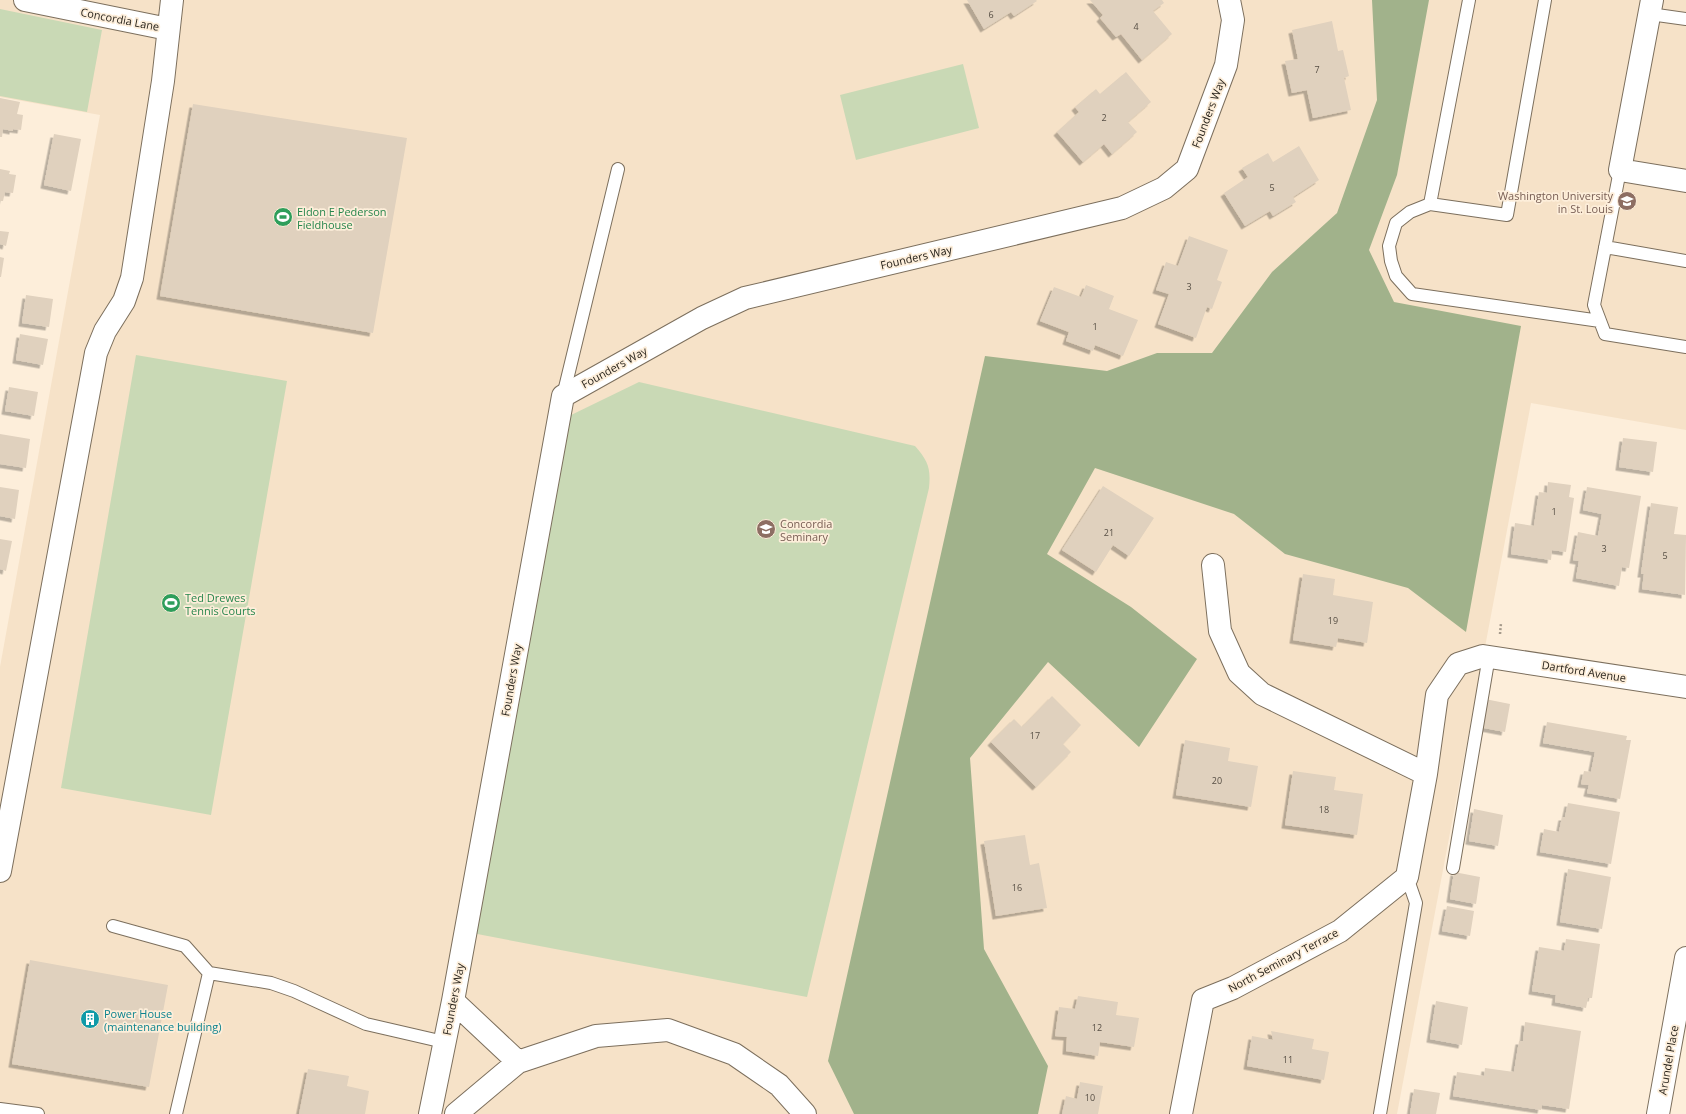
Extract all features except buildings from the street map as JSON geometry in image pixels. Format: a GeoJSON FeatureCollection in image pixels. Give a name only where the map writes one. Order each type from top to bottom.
{"type":"FeatureCollection","features":[{"type":"Feature","properties":{"kind":"street","name":"Concordia Lane"},"geometry":{"type":"LineString","coordinates":[[25,0],[168,29]]}},
{"type":"Feature","properties":{"kind":"street"},"geometry":{"type":"LineString","coordinates":[[0,872],[96,353],[105,332],[124,301],[132,278],[163,81],[172,0]]}},
{"type":"Feature","properties":{"kind":"street","name":"Founders Way"},"geometry":{"type":"LineString","coordinates":[[430,1114],[453,1001],[562,396],[702,318],[745,298],[1122,208],[1164,188],[1187,169],[1226,65],[1233,20],[1229,0]]}},
{"type":"Feature","properties":{"kind":"street"},"geometry":{"type":"LineString","coordinates":[[1651,7],[1620,170],[1686,181]]}},
{"type":"Feature","properties":{"kind":"street"},"geometry":{"type":"LineString","coordinates":[[1213,565],[1220,631],[1240,673],[1262,694],[1426,774]]}},
{"type":"Feature","properties":{"kind":"street"},"geometry":{"type":"LineString","coordinates":[[1407,877],[1426,774],[1437,695],[1458,664],[1486,656]]}},
{"type":"Feature","properties":{"kind":"street","name":"Dartford Avenue"},"geometry":{"type":"LineString","coordinates":[[1486,656],[1686,687]]}},
{"type":"Feature","properties":{"kind":"street","name":"North Seminary Terrace"},"geometry":{"type":"LineString","coordinates":[[1181,1114],[1202,1000],[1233,988],[1340,931],[1407,877]]}},
{"type":"Feature","properties":{"kind":"street","name":"Arundel Place"},"geometry":{"type":"LineString","coordinates":[[1658,1114],[1686,958]]}},
{"type":"Feature","properties":{"kind":"street"},"geometry":{"type":"LineString","coordinates":[[453,1001],[518,1062]]}},
{"type":"Feature","properties":{"kind":"street"},"geometry":{"type":"LineString","coordinates":[[456,1114],[518,1062],[596,1036],[668,1030],[734,1054],[778,1085],[805,1114]]}},
{"type":"Feature","properties":{"kind":"lane"},"geometry":{"type":"LineString","coordinates":[[1430,204],[1470,0]]}},
{"type":"Feature","properties":{"kind":"lane"},"geometry":{"type":"LineString","coordinates":[[1545,0],[1507,215],[1430,204],[1410,212],[1396,223],[1389,246],[1391,261],[1396,276],[1412,294],[1600,320]]}},
{"type":"Feature","properties":{"kind":"lane"},"geometry":{"type":"LineString","coordinates":[[1651,7],[1686,19]]}},
{"type":"Feature","properties":{"kind":"lane"},"geometry":{"type":"LineString","coordinates":[[562,396],[618,169]]}},
{"type":"Feature","properties":{"kind":"lane"},"geometry":{"type":"LineString","coordinates":[[1620,170],[1594,306],[1605,334],[1686,347]]}},
{"type":"Feature","properties":{"kind":"lane"},"geometry":{"type":"LineString","coordinates":[[1605,247],[1686,261]]}},
{"type":"Feature","properties":{"kind":"lane"},"geometry":{"type":"LineString","coordinates":[[1453,868],[1486,656]]}},
{"type":"Feature","properties":{"kind":"lane"},"geometry":{"type":"LineString","coordinates":[[1380,1114],[1416,903],[1407,877]]}},
{"type":"Feature","properties":{"kind":"lane"},"geometry":{"type":"LineString","coordinates":[[113,926],[185,946],[209,973],[271,983],[294,991],[366,1024],[444,1042]]}},
{"type":"Feature","properties":{"kind":"lane"},"geometry":{"type":"LineString","coordinates":[[176,1114],[209,973]]}},
{"type":"Feature","properties":{"kind":"lane"},"geometry":{"type":"LineString","coordinates":[[0,1109],[38,1114]]}},
{"type":"Feature","properties":{"kind":"shaded area","name":"Concordia Seminary"},"geometry":{"type":"Polygon","coordinates":[[[0,0],[1686,0],[1686,430],[1531,403],[1397,1114],[0,1114],[0,667],[100,115],[0,97],[0,0]]]}},
{"type":"Feature","properties":{"kind":"green space"},"geometry":{"type":"Polygon","coordinates":[[[1372,0],[1429,0],[1397,175],[1369,250],[1394,302],[1521,326],[1466,632],[1408,588],[1285,554],[1234,514],[1095,468],[1047,554],[1131,607],[1197,659],[1139,747],[1048,662],[970,758],[984,949],[1048,1066],[1038,1114],[854,1114],[828,1061],[985,356],[1107,371],[1157,353],[1212,353],[1272,272],[1337,213],[1377,100],[1372,0]]]}},
{"type":"Feature","properties":{"kind":"green space"},"geometry":{"type":"Polygon","coordinates":[[[0,9],[102,30],[87,112],[0,96],[0,9]]]}},
{"type":"Feature","properties":{"kind":"green space"},"geometry":{"type":"Polygon","coordinates":[[[963,64],[979,128],[856,160],[840,95],[963,64]]]}},
{"type":"Feature","properties":{"kind":"green space","name":"Ted Drewes Tennis Courts"},"geometry":{"type":"Polygon","coordinates":[[[136,355],[287,381],[211,815],[61,788],[136,355]]]}},
{"type":"Feature","properties":{"kind":"green space"},"geometry":{"type":"Polygon","coordinates":[[[639,382],[915,446],[928,465],[929,488],[807,997],[472,933],[567,417],[639,382]]]}},
{"type":"Feature","properties":{"kind":"place","name":"Washington University in St. Louis"},"geometry":{"type":"Point","coordinates":[1627,201]}},
{"type":"Feature","properties":{"kind":"place","name":"Eldon E Pederson Fieldhouse"},"geometry":{"type":"Point","coordinates":[283,217]}},
{"type":"Feature","properties":{"kind":"place","name":"Concordia Seminary"},"geometry":{"type":"Point","coordinates":[766,529]}},
{"type":"Feature","properties":{"kind":"place","name":"Ted Drewes Tennis Courts"},"geometry":{"type":"Point","coordinates":[171,603]}},
{"type":"Feature","properties":{"kind":"place","name":"Power House (maintenance building)"},"geometry":{"type":"Point","coordinates":[90,1019]}}]}
